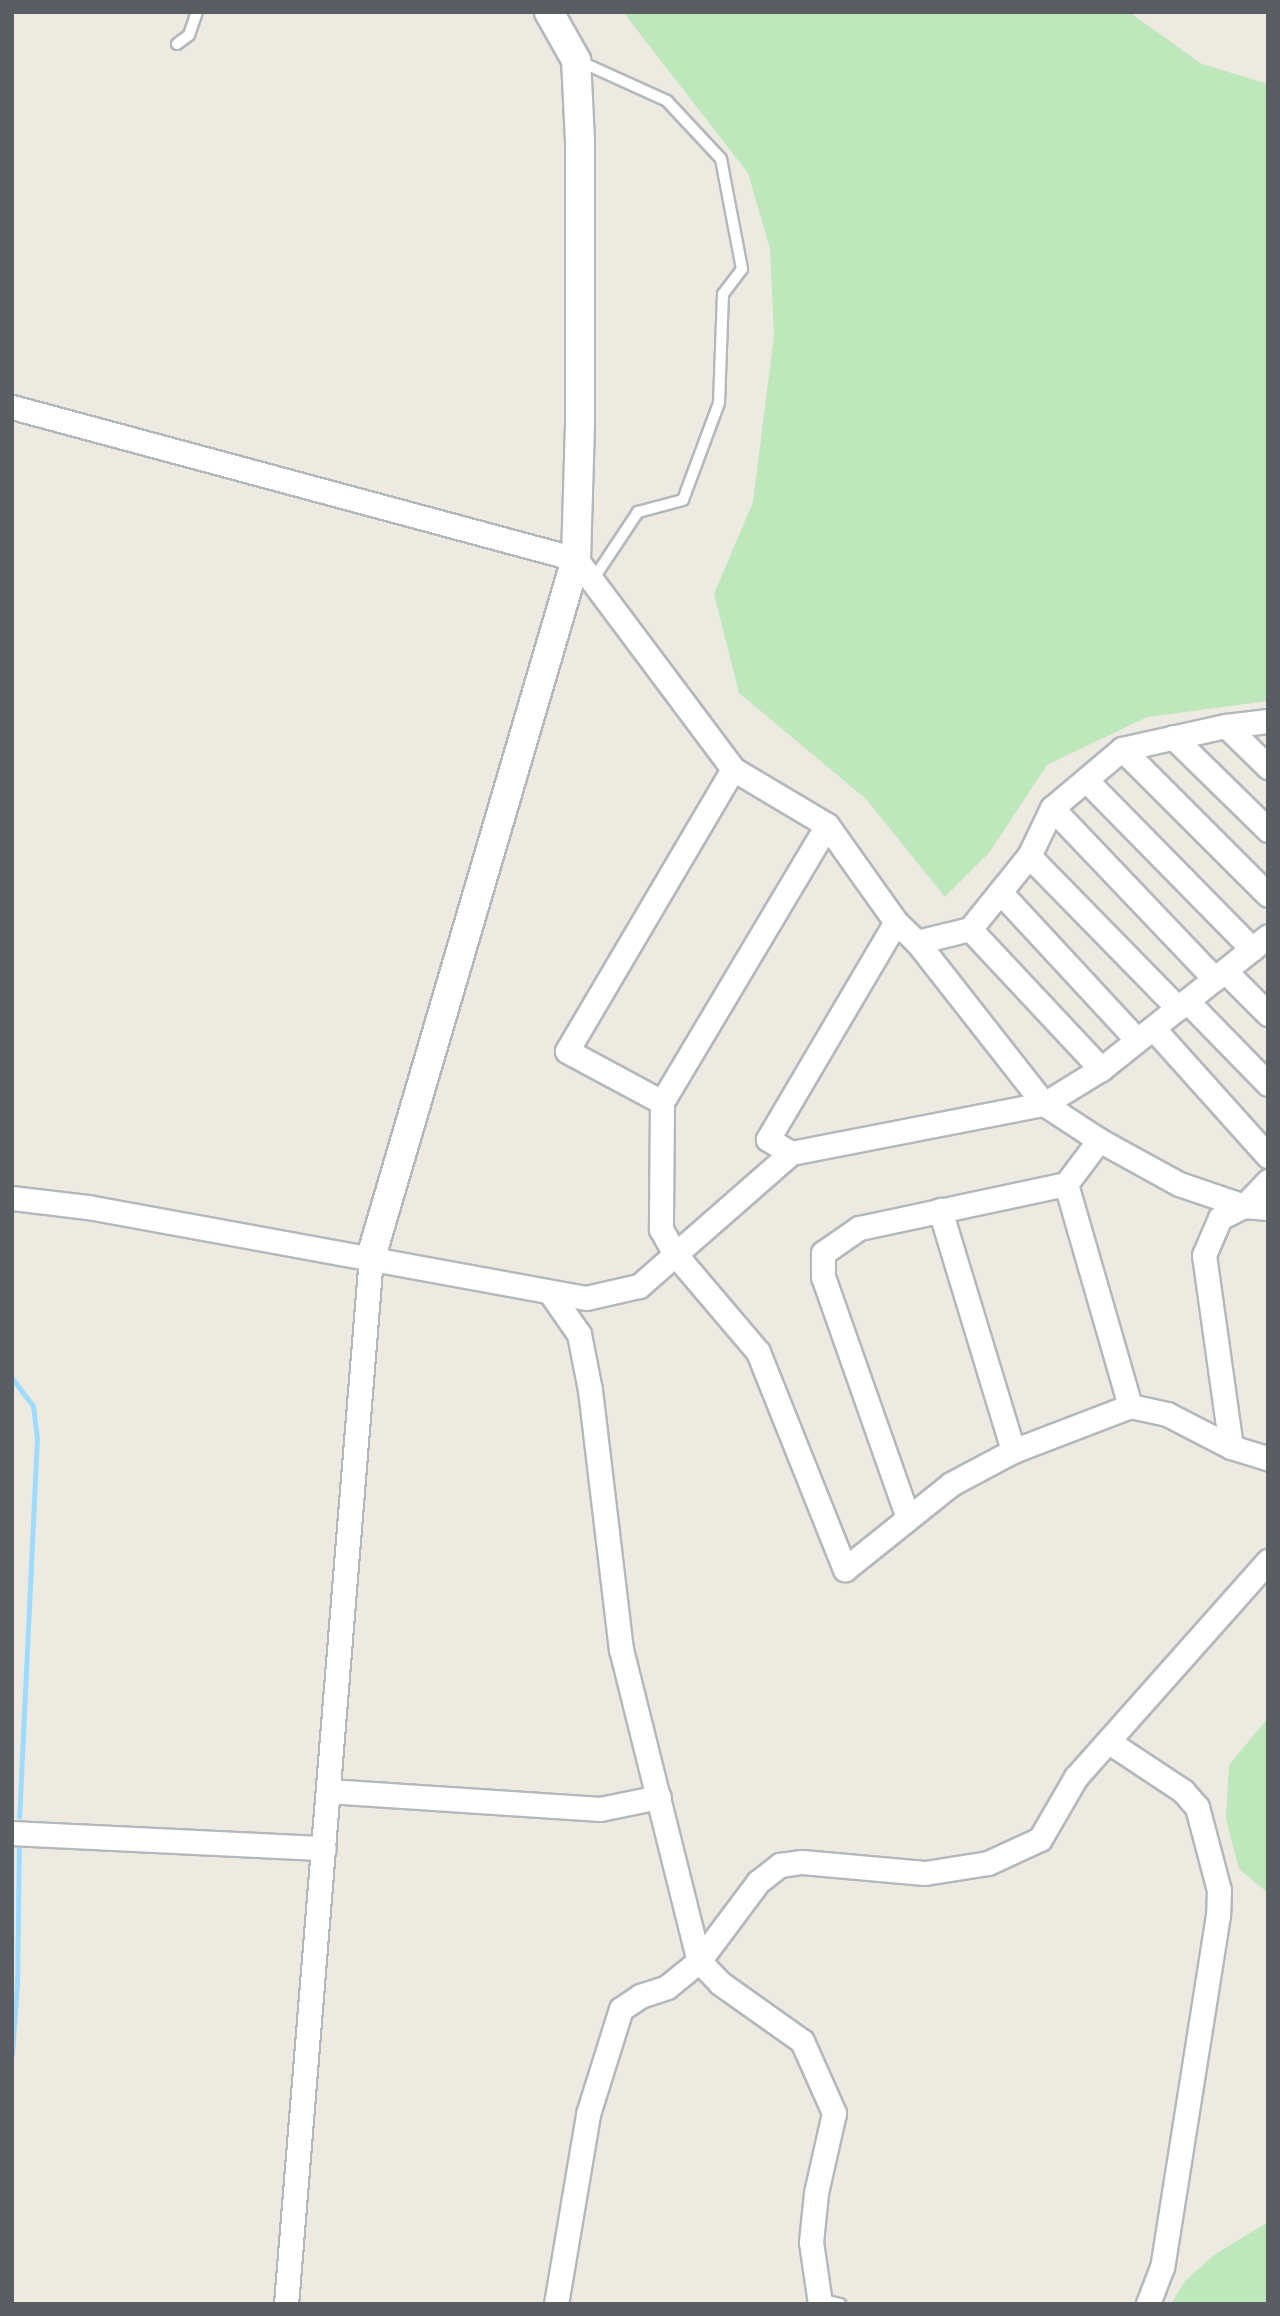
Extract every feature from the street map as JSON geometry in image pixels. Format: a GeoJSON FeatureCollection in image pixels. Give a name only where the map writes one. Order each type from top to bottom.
{"type":"FeatureCollection","features":[{"type":"Feature","properties":{"kind":"street"},"geometry":{"type":"LineString","coordinates":[[286,2304],[371,1257],[584,570],[580,423],[580,141],[576,60],[549,12]]}},
{"type":"Feature","properties":{"kind":"street"},"geometry":{"type":"LineString","coordinates":[[12,407],[584,570],[733,769],[827,825],[896,922],[917,942],[1044,1104],[1099,1140],[1180,1184],[1244,1206],[1268,1208]]}},
{"type":"Feature","properties":{"kind":"street"},"geometry":{"type":"LineString","coordinates":[[917,942],[970,929],[1029,856],[1052,808],[1122,749],[1226,726],[1268,721]]}},
{"type":"Feature","properties":{"kind":"street"},"geometry":{"type":"LineString","coordinates":[[1226,726],[1268,767]]}},
{"type":"Feature","properties":{"kind":"street"},"geometry":{"type":"LineString","coordinates":[[1173,737],[1268,830]]}},
{"type":"Feature","properties":{"kind":"street"},"geometry":{"type":"LineString","coordinates":[[1122,749],[1268,895]]}},
{"type":"Feature","properties":{"kind":"street"},"geometry":{"type":"LineString","coordinates":[[662,1102],[567,1051],[733,769]]}},
{"type":"Feature","properties":{"kind":"street"},"geometry":{"type":"LineString","coordinates":[[12,1198],[88,1207],[371,1257],[551,1294],[586,1298],[639,1286],[792,1153],[1044,1104],[1101,1069],[1263,942],[1086,780]]}},
{"type":"Feature","properties":{"kind":"street"},"geometry":{"type":"LineString","coordinates":[[1052,808],[1220,975],[1268,1014]]}},
{"type":"Feature","properties":{"kind":"street"},"geometry":{"type":"LineString","coordinates":[[827,825],[662,1102],[661,1229],[675,1254],[758,1352],[845,1569],[951,1485],[1013,1451],[1130,1406],[1167,1414],[1231,1447],[1268,1458]]}},
{"type":"Feature","properties":{"kind":"street"},"geometry":{"type":"LineString","coordinates":[[1029,856],[1268,1084]]}},
{"type":"Feature","properties":{"kind":"street"},"geometry":{"type":"LineString","coordinates":[[1001,893],[1268,1156]]}},
{"type":"Feature","properties":{"kind":"street"},"geometry":{"type":"LineString","coordinates":[[792,1153],[768,1139],[896,922]]}},
{"type":"Feature","properties":{"kind":"street"},"geometry":{"type":"LineString","coordinates":[[970,929],[1101,1069]]}},
{"type":"Feature","properties":{"kind":"street"},"geometry":{"type":"LineString","coordinates":[[908,1518],[822,1277],[823,1253],[859,1228],[1066,1184],[1099,1140]]}},
{"type":"Feature","properties":{"kind":"street"},"geometry":{"type":"LineString","coordinates":[[1231,1447],[1204,1255],[1220,1218],[1244,1206],[1268,1181]]}},
{"type":"Feature","properties":{"kind":"street"},"geometry":{"type":"LineString","coordinates":[[1066,1184],[1130,1406]]}},
{"type":"Feature","properties":{"kind":"street"},"geometry":{"type":"LineString","coordinates":[[940,1210],[1013,1451]]}},
{"type":"Feature","properties":{"kind":"street"},"geometry":{"type":"LineString","coordinates":[[551,1294],[579,1334],[590,1390],[621,1649],[699,1961],[720,1983],[802,2041],[834,2113],[817,2193],[811,2242],[827,2302]]}},
{"type":"Feature","properties":{"kind":"street"},"geometry":{"type":"LineString","coordinates":[[556,2304],[588,2114],[621,2009],[640,1996],[667,1987],[699,1961],[758,1882],[780,1865],[802,1863],[925,1873],[988,1863],[1040,1839],[1076,1777],[1268,1561]]}},
{"type":"Feature","properties":{"kind":"street"},"geometry":{"type":"LineString","coordinates":[[1109,1741],[1183,1791],[1197,1807],[1219,1890],[1218,1915],[1161,2267],[1148,2304]]}},
{"type":"Feature","properties":{"kind":"street"},"geometry":{"type":"LineString","coordinates":[[328,1791],[600,1809],[659,1797]]}},
{"type":"Feature","properties":{"kind":"street"},"geometry":{"type":"LineString","coordinates":[[12,1833],[324,1848]]}},
{"type":"Feature","properties":{"kind":"lane"},"geometry":{"type":"LineString","coordinates":[[177,44],[189,35],[197,12]]}},
{"type":"Feature","properties":{"kind":"lane"},"geometry":{"type":"LineString","coordinates":[[576,60],[667,101],[721,159],[742,269],[723,294],[719,403],[683,500],[638,512],[584,570]]}},
{"type":"Feature","properties":{"kind":"green space"},"geometry":{"type":"Polygon","coordinates":[[[623,12],[1129,12],[1202,64],[1268,84],[1268,701],[1147,717],[1047,765],[989,853],[945,897],[866,799],[739,693],[714,594],[753,502],[774,336],[770,249],[748,173],[623,12]]]}},
{"type":"Feature","properties":{"kind":"green space"},"geometry":{"type":"Polygon","coordinates":[[[1268,1718],[1268,1893],[1239,1869],[1226,1819],[1229,1765],[1268,1718]]]}},
{"type":"Feature","properties":{"kind":"green space"},"geometry":{"type":"Polygon","coordinates":[[[1268,2222],[1268,2304],[1171,2304],[1185,2281],[1214,2255],[1268,2222]]]}},
{"type":"Feature","properties":{"kind":"waterway"},"geometry":{"type":"LineString","coordinates":[[12,1378],[33,1406],[37,1438],[19,1817]]}},
{"type":"Feature","properties":{"kind":"waterway"},"geometry":{"type":"LineString","coordinates":[[12,2054],[17,1984],[19,1838]]}}]}
